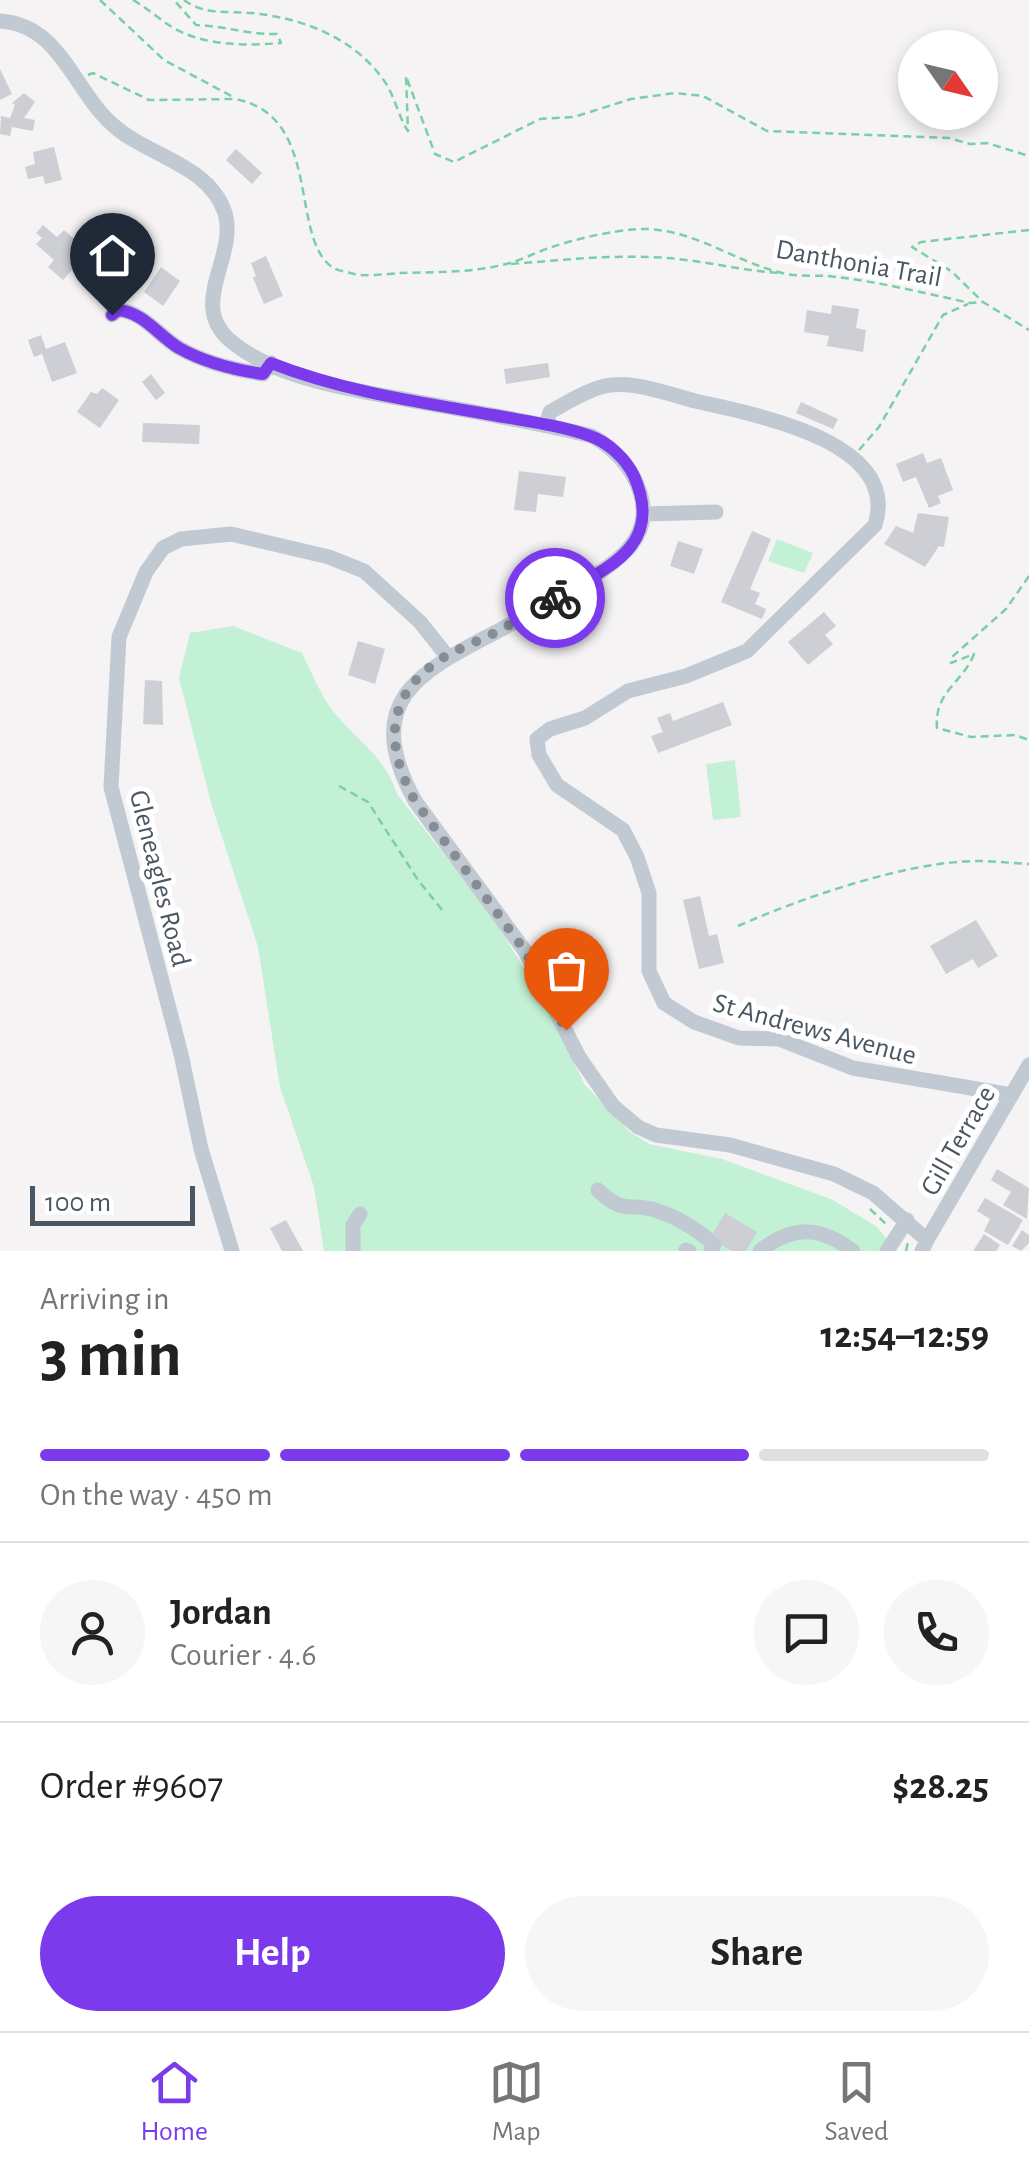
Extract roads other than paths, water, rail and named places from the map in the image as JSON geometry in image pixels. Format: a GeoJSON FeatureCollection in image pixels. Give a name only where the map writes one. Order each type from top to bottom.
{"type":"FeatureCollection","features":[{"type":"Feature","properties":{"kind":"street"},"geometry":{"type":"LineString","coordinates":[[0,21],[15,22],[42,36],[62,56],[94,107],[118,130],[192,174],[220,203],[227,235],[212,296],[214,318],[231,342],[312,380],[592,436],[610,447],[630,468],[644,514],[638,538],[608,568],[447,656],[413,682],[398,711],[392,740],[404,781],[525,951],[579,1057],[613,1106],[638,1127],[656,1135],[730,1145],[834,1174],[873,1192],[902,1227],[925,1245]]}},
{"type":"Feature","properties":{"kind":"street"},"geometry":{"type":"LineString","coordinates":[[112,315],[118,310],[129,311],[178,347],[214,363],[263,374],[271,363]]}},
{"type":"Feature","properties":{"kind":"street","name":"St Andrews Avenue"},"geometry":{"type":"LineString","coordinates":[[546,425],[550,412],[604,386],[620,386],[797,427],[838,446],[870,478],[880,510],[874,525],[747,651],[717,665],[628,691],[586,718],[550,729],[536,739],[538,754],[557,784],[623,830],[638,857],[649,893],[649,972],[664,1003],[694,1022],[739,1038],[780,1039],[853,1068],[1012,1095]]}},
{"type":"Feature","properties":{"kind":"street"},"geometry":{"type":"LineString","coordinates":[[644,514],[716,512]]}},
{"type":"Feature","properties":{"kind":"street","name":"Gleneagles Road"},"geometry":{"type":"LineString","coordinates":[[232,1251],[201,1148],[181,1054],[111,787],[119,637],[157,554],[182,539],[231,534],[329,557],[364,572],[420,622],[447,656]]}},
{"type":"Feature","properties":{"kind":"street","name":"Gill Terrace"},"geometry":{"type":"LineString","coordinates":[[925,1245],[1029,1065]]}},
{"type":"Feature","properties":{"kind":"street"},"geometry":{"type":"LineString","coordinates":[[598,1190],[621,1207],[660,1211],[706,1238],[714,1245],[711,1251]]}},
{"type":"Feature","properties":{"kind":"street"},"geometry":{"type":"LineString","coordinates":[[353,1251],[354,1225],[360,1214]]}},
{"type":"Feature","properties":{"kind":"street"},"geometry":{"type":"LineString","coordinates":[[887,1251],[902,1227]]}},
{"type":"Feature","properties":{"kind":"street"},"geometry":{"type":"LineString","coordinates":[[760,1251],[776,1238],[802,1232],[822,1233],[853,1251]]}}]}
